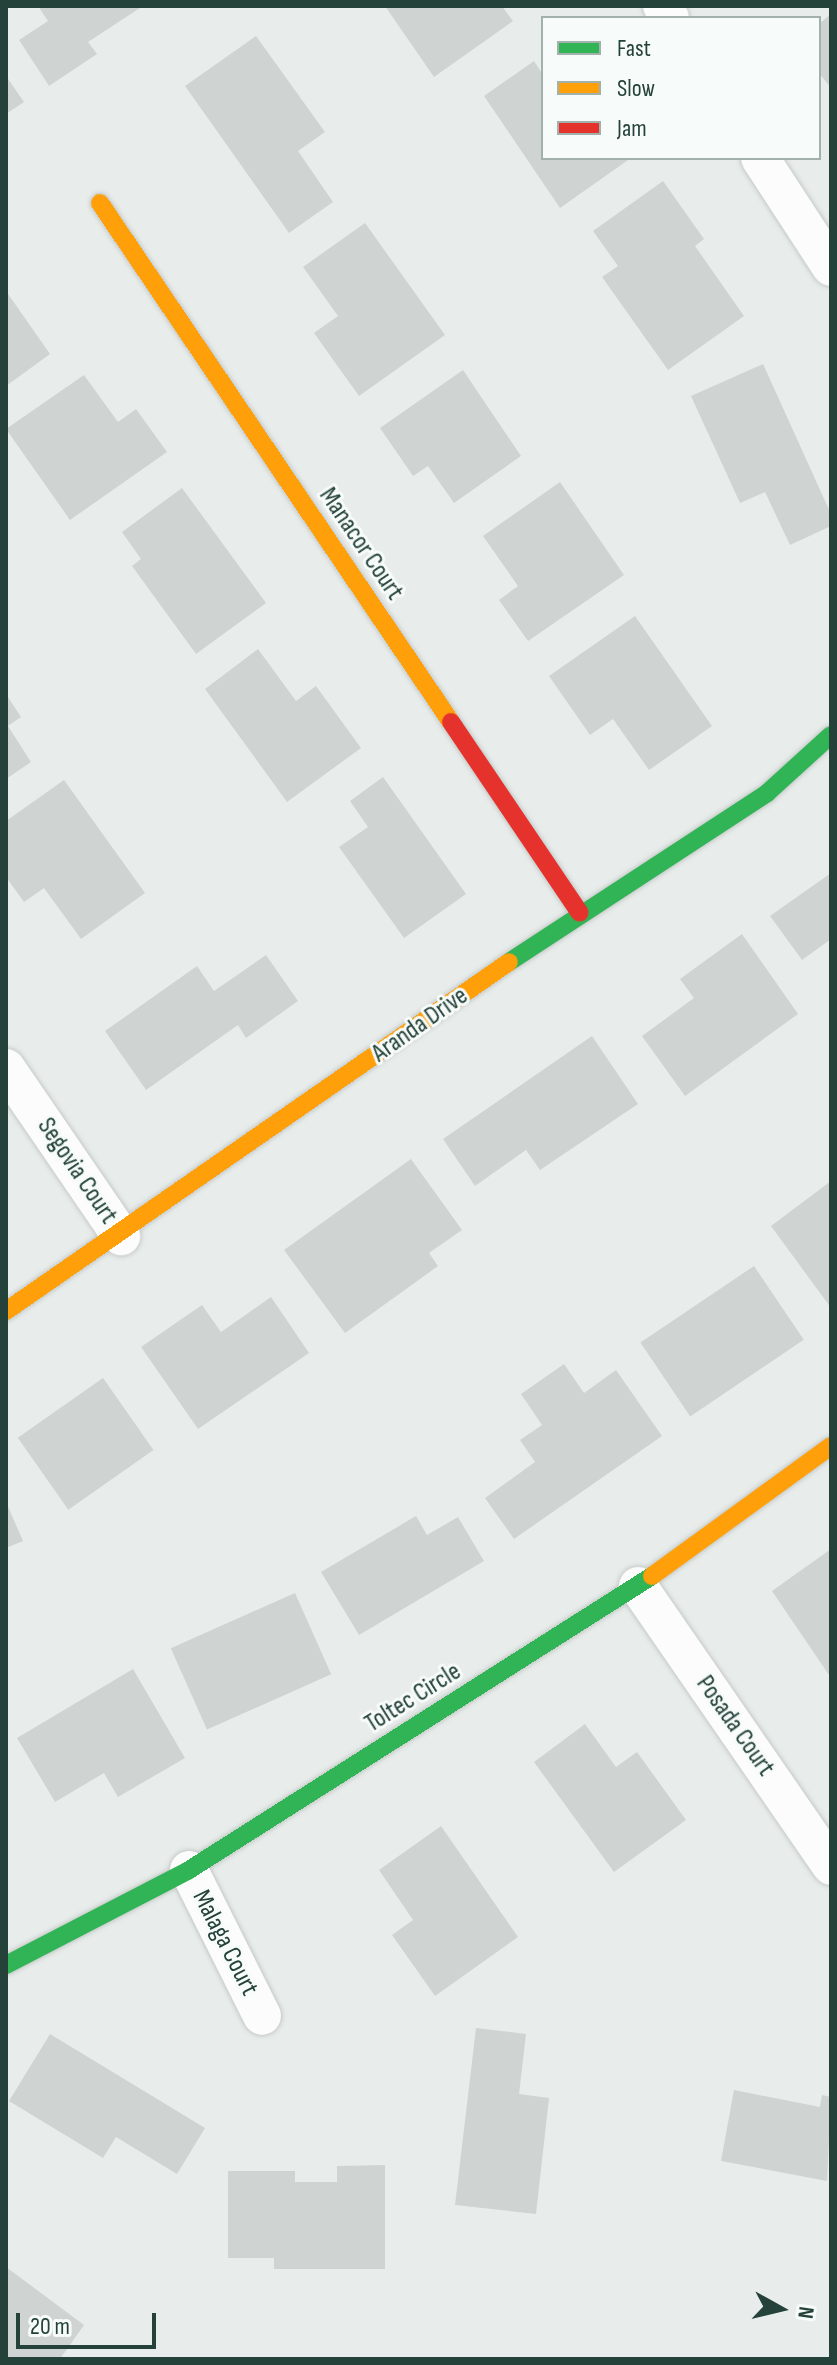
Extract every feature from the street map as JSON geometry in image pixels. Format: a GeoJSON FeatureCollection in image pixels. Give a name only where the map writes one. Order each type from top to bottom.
{"type":"FeatureCollection","features":[{"type":"Feature","properties":{"kind":"street"},"geometry":{"type":"LineString","coordinates":[[761,160],[831,267]]}},
{"type":"Feature","properties":{"kind":"street","name":"Manacor Court"},"geometry":{"type":"LineString","coordinates":[[100,203],[580,913]]}},
{"type":"Feature","properties":{"kind":"street","name":"Aranda Drive"},"geometry":{"type":"LineString","coordinates":[[6,1311],[121,1236],[580,913],[767,793],[831,735]]}},
{"type":"Feature","properties":{"kind":"street","name":"Segovia Court"},"geometry":{"type":"LineString","coordinates":[[6,1068],[121,1236]]}},
{"type":"Feature","properties":{"kind":"street","name":"Toltec Circle"},"geometry":{"type":"LineString","coordinates":[[6,1965],[189,1870],[638,1586],[831,1446]]}},
{"type":"Feature","properties":{"kind":"street","name":"Posada Court"},"geometry":{"type":"LineString","coordinates":[[638,1586],[831,1866]]}},
{"type":"Feature","properties":{"kind":"street","name":"Malaga Court"},"geometry":{"type":"LineString","coordinates":[[189,1870],[262,2016]]}},
{"type":"Feature","properties":{"kind":"building"},"geometry":{"type":"Polygon","coordinates":[[[38,6],[143,6],[88,42],[97,54],[49,86],[19,40],[48,21],[38,6]]]}},
{"type":"Feature","properties":{"kind":"building"},"geometry":{"type":"Polygon","coordinates":[[[385,6],[502,6],[513,21],[434,77],[385,6]]]}},
{"type":"Feature","properties":{"kind":"building"},"geometry":{"type":"Polygon","coordinates":[[[831,14],[831,88],[821,76],[821,22],[831,14]]]}},
{"type":"Feature","properties":{"kind":"building"},"geometry":{"type":"Polygon","coordinates":[[[256,36],[325,132],[298,151],[333,202],[289,233],[185,86],[256,36]]]}},
{"type":"Feature","properties":{"kind":"building"},"geometry":{"type":"Polygon","coordinates":[[[534,61],[541,72],[541,160],[628,160],[560,208],[484,96],[534,61]]]}},
{"type":"Feature","properties":{"kind":"building"},"geometry":{"type":"Polygon","coordinates":[[[6,76],[24,102],[6,114],[6,76]]]}},
{"type":"Feature","properties":{"kind":"building"},"geometry":{"type":"Polygon","coordinates":[[[663,181],[704,239],[695,246],[744,316],[668,370],[602,277],[618,266],[593,231],[663,181]]]}},
{"type":"Feature","properties":{"kind":"building"},"geometry":{"type":"Polygon","coordinates":[[[365,223],[445,335],[359,396],[314,333],[338,316],[303,267],[365,223]]]}},
{"type":"Feature","properties":{"kind":"building"},"geometry":{"type":"Polygon","coordinates":[[[6,291],[50,354],[6,386],[6,291]]]}},
{"type":"Feature","properties":{"kind":"building"},"geometry":{"type":"Polygon","coordinates":[[[763,364],[831,514],[831,526],[790,545],[765,492],[740,503],[691,396],[763,364]]]}},
{"type":"Feature","properties":{"kind":"building"},"geometry":{"type":"Polygon","coordinates":[[[463,370],[521,456],[454,503],[428,466],[413,476],[380,428],[463,370]]]}},
{"type":"Feature","properties":{"kind":"building"},"geometry":{"type":"Polygon","coordinates":[[[84,375],[118,422],[136,409],[167,452],[70,520],[6,429],[84,375]]]}},
{"type":"Feature","properties":{"kind":"building"},"geometry":{"type":"Polygon","coordinates":[[[560,482],[624,575],[528,641],[499,600],[518,586],[483,536],[560,482]]]}},
{"type":"Feature","properties":{"kind":"building"},"geometry":{"type":"Polygon","coordinates":[[[182,488],[266,603],[196,654],[132,566],[141,559],[122,532],[182,488]]]}},
{"type":"Feature","properties":{"kind":"building"},"geometry":{"type":"Polygon","coordinates":[[[635,616],[712,726],[649,770],[613,719],[590,735],[549,676],[635,616]]]}},
{"type":"Feature","properties":{"kind":"building"},"geometry":{"type":"Polygon","coordinates":[[[258,649],[296,701],[316,686],[361,748],[287,802],[205,689],[258,649]]]}},
{"type":"Feature","properties":{"kind":"building"},"geometry":{"type":"Polygon","coordinates":[[[6,694],[21,717],[8,726],[31,762],[6,779],[6,694]]]}},
{"type":"Feature","properties":{"kind":"building"},"geometry":{"type":"Polygon","coordinates":[[[383,777],[466,894],[404,938],[339,847],[368,827],[350,801],[383,777]]]}},
{"type":"Feature","properties":{"kind":"building"},"geometry":{"type":"Polygon","coordinates":[[[64,780],[145,893],[81,939],[44,888],[24,902],[6,877],[6,821],[64,780]]]}},
{"type":"Feature","properties":{"kind":"building"},"geometry":{"type":"Polygon","coordinates":[[[831,873],[831,939],[802,960],[770,916],[831,873]]]}},
{"type":"Feature","properties":{"kind":"building"},"geometry":{"type":"Polygon","coordinates":[[[742,934],[798,1014],[685,1096],[642,1036],[694,998],[680,979],[742,934]]]}},
{"type":"Feature","properties":{"kind":"building"},"geometry":{"type":"Polygon","coordinates":[[[266,955],[298,1001],[246,1038],[238,1025],[146,1090],[105,1031],[197,966],[214,991],[266,955]]]}},
{"type":"Feature","properties":{"kind":"building"},"geometry":{"type":"Polygon","coordinates":[[[592,1036],[638,1104],[540,1170],[526,1150],[475,1186],[443,1139],[592,1036]]]}},
{"type":"Feature","properties":{"kind":"building"},"geometry":{"type":"Polygon","coordinates":[[[411,1159],[462,1230],[429,1253],[438,1266],[345,1333],[284,1250],[411,1159]]]}},
{"type":"Feature","properties":{"kind":"building"},"geometry":{"type":"Polygon","coordinates":[[[831,1181],[831,1308],[771,1226],[831,1181]]]}},
{"type":"Feature","properties":{"kind":"building"},"geometry":{"type":"Polygon","coordinates":[[[754,1266],[804,1340],[690,1416],[640,1343],[754,1266]]]}},
{"type":"Feature","properties":{"kind":"building"},"geometry":{"type":"Polygon","coordinates":[[[271,1297],[309,1353],[198,1429],[141,1347],[202,1305],[221,1332],[271,1297]]]}},
{"type":"Feature","properties":{"kind":"building"},"geometry":{"type":"Polygon","coordinates":[[[564,1364],[584,1393],[616,1370],[662,1436],[514,1539],[485,1498],[535,1462],[520,1440],[542,1425],[521,1394],[564,1364]]]}},
{"type":"Feature","properties":{"kind":"building"},"geometry":{"type":"Polygon","coordinates":[[[103,1378],[153,1450],[68,1510],[18,1438],[103,1378]]]}},
{"type":"Feature","properties":{"kind":"building"},"geometry":{"type":"Polygon","coordinates":[[[6,1502],[23,1541],[6,1548],[6,1502]]]}},
{"type":"Feature","properties":{"kind":"building"},"geometry":{"type":"Polygon","coordinates":[[[416,1516],[427,1535],[458,1517],[484,1561],[359,1635],[321,1572],[416,1516]]]}},
{"type":"Feature","properties":{"kind":"building"},"geometry":{"type":"Polygon","coordinates":[[[831,1549],[831,1678],[772,1591],[831,1549]]]}},
{"type":"Feature","properties":{"kind":"building"},"geometry":{"type":"Polygon","coordinates":[[[295,1593],[331,1674],[207,1730],[171,1648],[295,1593]]]}},
{"type":"Feature","properties":{"kind":"building"},"geometry":{"type":"Polygon","coordinates":[[[133,1669],[185,1758],[118,1797],[104,1773],[55,1802],[17,1738],[133,1669]]]}},
{"type":"Feature","properties":{"kind":"building"},"geometry":{"type":"Polygon","coordinates":[[[585,1724],[616,1767],[637,1752],[686,1820],[614,1872],[534,1762],[585,1724]]]}},
{"type":"Feature","properties":{"kind":"building"},"geometry":{"type":"Polygon","coordinates":[[[441,1826],[518,1937],[435,1996],[392,1935],[413,1920],[379,1870],[441,1826]]]}},
{"type":"Feature","properties":{"kind":"building"},"geometry":{"type":"Polygon","coordinates":[[[476,2028],[526,2034],[519,2094],[549,2098],[536,2214],[455,2205],[476,2028]]]}},
{"type":"Feature","properties":{"kind":"building"},"geometry":{"type":"Polygon","coordinates":[[[50,2034],[205,2128],[177,2174],[116,2137],[103,2158],[9,2101],[50,2034]]]}},
{"type":"Feature","properties":{"kind":"building"},"geometry":{"type":"Polygon","coordinates":[[[734,2090],[820,2107],[822,2095],[831,2097],[827,2181],[721,2161],[734,2090]]]}},
{"type":"Feature","properties":{"kind":"building"},"geometry":{"type":"Polygon","coordinates":[[[385,2165],[385,2269],[274,2269],[274,2258],[228,2258],[228,2171],[295,2171],[295,2182],[337,2182],[337,2166],[385,2165]]]}},
{"type":"Feature","properties":{"kind":"building"},"geometry":{"type":"Polygon","coordinates":[[[6,2267],[84,2325],[60,2359],[6,2359],[6,2267]]]}},
{"type":"Feature","properties":{"kind":"traffic: fast"},"geometry":{"type":"LineString","coordinates":[[509,962],[767,793],[831,735]]}},
{"type":"Feature","properties":{"kind":"traffic: fast"},"geometry":{"type":"LineString","coordinates":[[6,1965],[189,1870],[652,1576]]}},
{"type":"Feature","properties":{"kind":"traffic: slow"},"geometry":{"type":"LineString","coordinates":[[100,203],[451,722]]}},
{"type":"Feature","properties":{"kind":"traffic: slow"},"geometry":{"type":"LineString","coordinates":[[6,1311],[509,962]]}},
{"type":"Feature","properties":{"kind":"traffic: slow"},"geometry":{"type":"LineString","coordinates":[[652,1576],[831,1446]]}},
{"type":"Feature","properties":{"kind":"traffic: jam"},"geometry":{"type":"LineString","coordinates":[[451,722],[580,913]]}}]}
